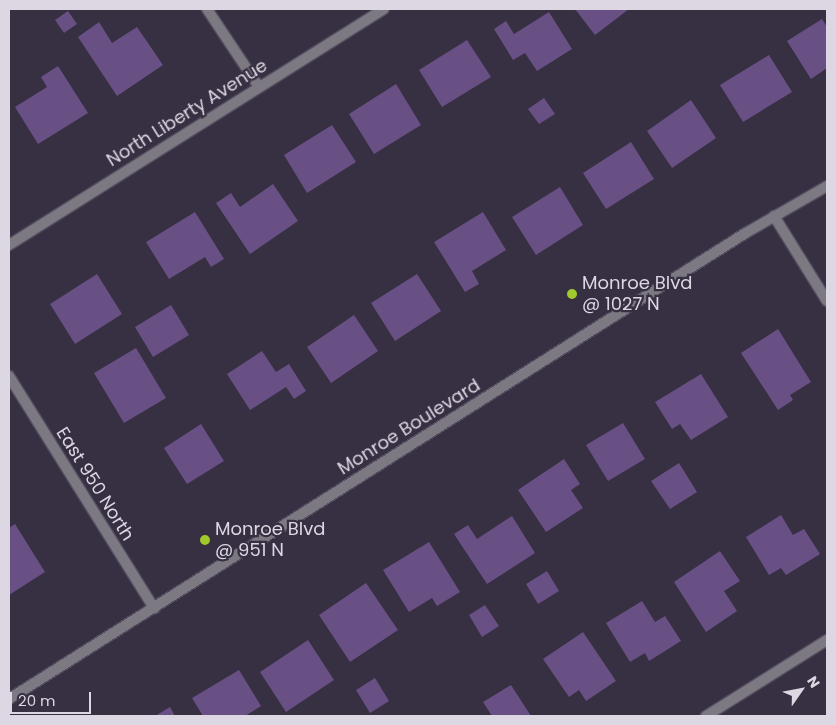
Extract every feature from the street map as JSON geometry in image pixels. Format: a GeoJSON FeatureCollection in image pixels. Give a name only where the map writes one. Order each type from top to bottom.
{"type":"FeatureCollection","features":[{"type":"Feature","properties":{"kind":"street"},"geometry":{"type":"LineString","coordinates":[[207,9],[259,87]]}},
{"type":"Feature","properties":{"kind":"street","name":"North Liberty Avenue"},"geometry":{"type":"LineString","coordinates":[[9,245],[384,9]]}},
{"type":"Feature","properties":{"kind":"street","name":"Monroe Boulevard"},"geometry":{"type":"LineString","coordinates":[[9,698],[774,216],[827,186]]}},
{"type":"Feature","properties":{"kind":"street"},"geometry":{"type":"LineString","coordinates":[[774,216],[827,301]]}},
{"type":"Feature","properties":{"kind":"street","name":"East 950 North"},"geometry":{"type":"LineString","coordinates":[[9,376],[154,608]]}},
{"type":"Feature","properties":{"kind":"street"},"geometry":{"type":"LineString","coordinates":[[706,716],[827,640]]}},
{"type":"Feature","properties":{"kind":"building"},"geometry":{"type":"Polygon","coordinates":[[[575,9],[629,9],[595,35],[575,9]]]}},
{"type":"Feature","properties":{"kind":"building"},"geometry":{"type":"Polygon","coordinates":[[[68,11],[77,24],[64,33],[55,20],[68,11]]]}},
{"type":"Feature","properties":{"kind":"building"},"geometry":{"type":"Polygon","coordinates":[[[549,12],[572,49],[537,71],[525,53],[513,60],[494,29],[506,21],[514,34],[549,12]]]}},
{"type":"Feature","properties":{"kind":"building"},"geometry":{"type":"Polygon","coordinates":[[[822,19],[827,27],[827,68],[811,79],[787,41],[822,19]]]}},
{"type":"Feature","properties":{"kind":"building"},"geometry":{"type":"Polygon","coordinates":[[[99,22],[112,43],[137,27],[163,65],[117,96],[78,37],[99,22]]]}},
{"type":"Feature","properties":{"kind":"building"},"geometry":{"type":"Polygon","coordinates":[[[467,40],[491,77],[442,107],[419,70],[467,40]]]}},
{"type":"Feature","properties":{"kind":"building"},"geometry":{"type":"Polygon","coordinates":[[[769,55],[792,92],[743,122],[720,85],[769,55]]]}},
{"type":"Feature","properties":{"kind":"building"},"geometry":{"type":"Polygon","coordinates":[[[58,66],[88,113],[38,144],[15,107],[47,87],[41,77],[58,66]]]}},
{"type":"Feature","properties":{"kind":"building"},"geometry":{"type":"Polygon","coordinates":[[[396,84],[421,125],[374,154],[349,114],[396,84]]]}},
{"type":"Feature","properties":{"kind":"building"},"geometry":{"type":"Polygon","coordinates":[[[544,98],[555,114],[539,124],[528,109],[544,98]]]}},
{"type":"Feature","properties":{"kind":"building"},"geometry":{"type":"Polygon","coordinates":[[[691,100],[716,138],[672,168],[647,131],[691,100]]]}},
{"type":"Feature","properties":{"kind":"building"},"geometry":{"type":"Polygon","coordinates":[[[332,125],[356,162],[307,193],[284,155],[332,125]]]}},
{"type":"Feature","properties":{"kind":"building"},"geometry":{"type":"Polygon","coordinates":[[[631,142],[654,179],[606,209],[583,173],[631,142]]]}},
{"type":"Feature","properties":{"kind":"building"},"geometry":{"type":"Polygon","coordinates":[[[273,184],[298,221],[250,254],[216,203],[231,193],[240,207],[273,184]]]}},
{"type":"Feature","properties":{"kind":"building"},"geometry":{"type":"Polygon","coordinates":[[[560,187],[583,225],[536,255],[512,217],[560,187]]]}},
{"type":"Feature","properties":{"kind":"building"},"geometry":{"type":"Polygon","coordinates":[[[195,212],[224,259],[211,267],[205,257],[169,279],[146,242],[195,212]]]}},
{"type":"Feature","properties":{"kind":"building"},"geometry":{"type":"Polygon","coordinates":[[[483,212],[506,250],[472,271],[479,284],[465,292],[434,242],[483,212]]]}},
{"type":"Feature","properties":{"kind":"building"},"geometry":{"type":"Polygon","coordinates":[[[97,274],[122,314],[75,344],[50,304],[97,274]]]}},
{"type":"Feature","properties":{"kind":"building"},"geometry":{"type":"Polygon","coordinates":[[[417,274],[441,311],[395,341],[371,303],[417,274]]]}},
{"type":"Feature","properties":{"kind":"building"},"geometry":{"type":"Polygon","coordinates":[[[171,305],[189,335],[153,357],[135,327],[171,305]]]}},
{"type":"Feature","properties":{"kind":"building"},"geometry":{"type":"Polygon","coordinates":[[[354,315],[378,351],[331,383],[307,347],[354,315]]]}},
{"type":"Feature","properties":{"kind":"building"},"geometry":{"type":"Polygon","coordinates":[[[778,329],[811,382],[790,395],[793,400],[778,410],[741,353],[778,329]]]}},
{"type":"Feature","properties":{"kind":"building"},"geometry":{"type":"Polygon","coordinates":[[[136,348],[166,398],[124,423],[94,373],[136,348]]]}},
{"type":"Feature","properties":{"kind":"building"},"geometry":{"type":"Polygon","coordinates":[[[262,351],[276,372],[289,364],[306,391],[294,399],[286,387],[250,410],[227,374],[262,351]]]}},
{"type":"Feature","properties":{"kind":"building"},"geometry":{"type":"Polygon","coordinates":[[[701,374],[728,417],[691,440],[680,424],[672,429],[655,402],[701,374]]]}},
{"type":"Feature","properties":{"kind":"building"},"geometry":{"type":"Polygon","coordinates":[[[623,423],[645,459],[608,481],[586,445],[623,423]]]}},
{"type":"Feature","properties":{"kind":"building"},"geometry":{"type":"Polygon","coordinates":[[[201,424],[224,461],[187,484],[164,448],[201,424]]]}},
{"type":"Feature","properties":{"kind":"building"},"geometry":{"type":"Polygon","coordinates":[[[564,459],[580,484],[571,490],[583,508],[546,532],[518,490],[564,459]]]}},
{"type":"Feature","properties":{"kind":"building"},"geometry":{"type":"Polygon","coordinates":[[[679,463],[697,492],[670,509],[651,481],[679,463]]]}},
{"type":"Feature","properties":{"kind":"building"},"geometry":{"type":"Polygon","coordinates":[[[781,515],[793,535],[804,529],[820,554],[786,575],[781,568],[769,575],[746,537],[781,515]]]}},
{"type":"Feature","properties":{"kind":"building"},"geometry":{"type":"Polygon","coordinates":[[[512,516],[535,553],[487,584],[454,534],[468,525],[477,539],[512,516]]]}},
{"type":"Feature","properties":{"kind":"building"},"geometry":{"type":"Polygon","coordinates":[[[15,524],[45,572],[9,595],[9,528],[15,524]]]}},
{"type":"Feature","properties":{"kind":"building"},"geometry":{"type":"Polygon","coordinates":[[[429,542],[460,592],[437,606],[432,598],[409,612],[383,570],[429,542]]]}},
{"type":"Feature","properties":{"kind":"building"},"geometry":{"type":"Polygon","coordinates":[[[720,551],[740,581],[724,591],[737,611],[706,632],[674,582],[720,551]]]}},
{"type":"Feature","properties":{"kind":"building"},"geometry":{"type":"Polygon","coordinates":[[[547,571],[559,591],[538,604],[526,584],[547,571]]]}},
{"type":"Feature","properties":{"kind":"building"},"geometry":{"type":"Polygon","coordinates":[[[366,583],[398,630],[350,662],[319,615],[366,583]]]}},
{"type":"Feature","properties":{"kind":"building"},"geometry":{"type":"Polygon","coordinates":[[[642,601],[655,622],[665,616],[681,641],[649,661],[645,653],[630,662],[606,623],[642,601]]]}},
{"type":"Feature","properties":{"kind":"building"},"geometry":{"type":"Polygon","coordinates":[[[485,605],[499,626],[482,637],[469,615],[485,605]]]}},
{"type":"Feature","properties":{"kind":"building"},"geometry":{"type":"Polygon","coordinates":[[[583,632],[616,681],[586,701],[579,690],[569,697],[543,659],[583,632]]]}},
{"type":"Feature","properties":{"kind":"building"},"geometry":{"type":"Polygon","coordinates":[[[308,640],[334,680],[286,712],[260,672],[308,640]]]}},
{"type":"Feature","properties":{"kind":"building"},"geometry":{"type":"Polygon","coordinates":[[[239,670],[261,706],[245,716],[203,716],[192,698],[239,670]]]}},
{"type":"Feature","properties":{"kind":"building"},"geometry":{"type":"Polygon","coordinates":[[[375,678],[389,701],[370,713],[356,690],[375,678]]]}},
{"type":"Feature","properties":{"kind":"building"},"geometry":{"type":"Polygon","coordinates":[[[511,685],[531,716],[492,716],[483,702],[511,685]]]}},
{"type":"Feature","properties":{"kind":"building"},"geometry":{"type":"Polygon","coordinates":[[[170,707],[175,716],[155,716],[170,707]]]}},
{"type":"Feature","properties":{"kind":"place","name":"Monroe Blvd @ 1027 N"},"geometry":{"type":"Point","coordinates":[572,294]}},
{"type":"Feature","properties":{"kind":"place","name":"Monroe Blvd @ 951 N"},"geometry":{"type":"Point","coordinates":[205,540]}}]}
